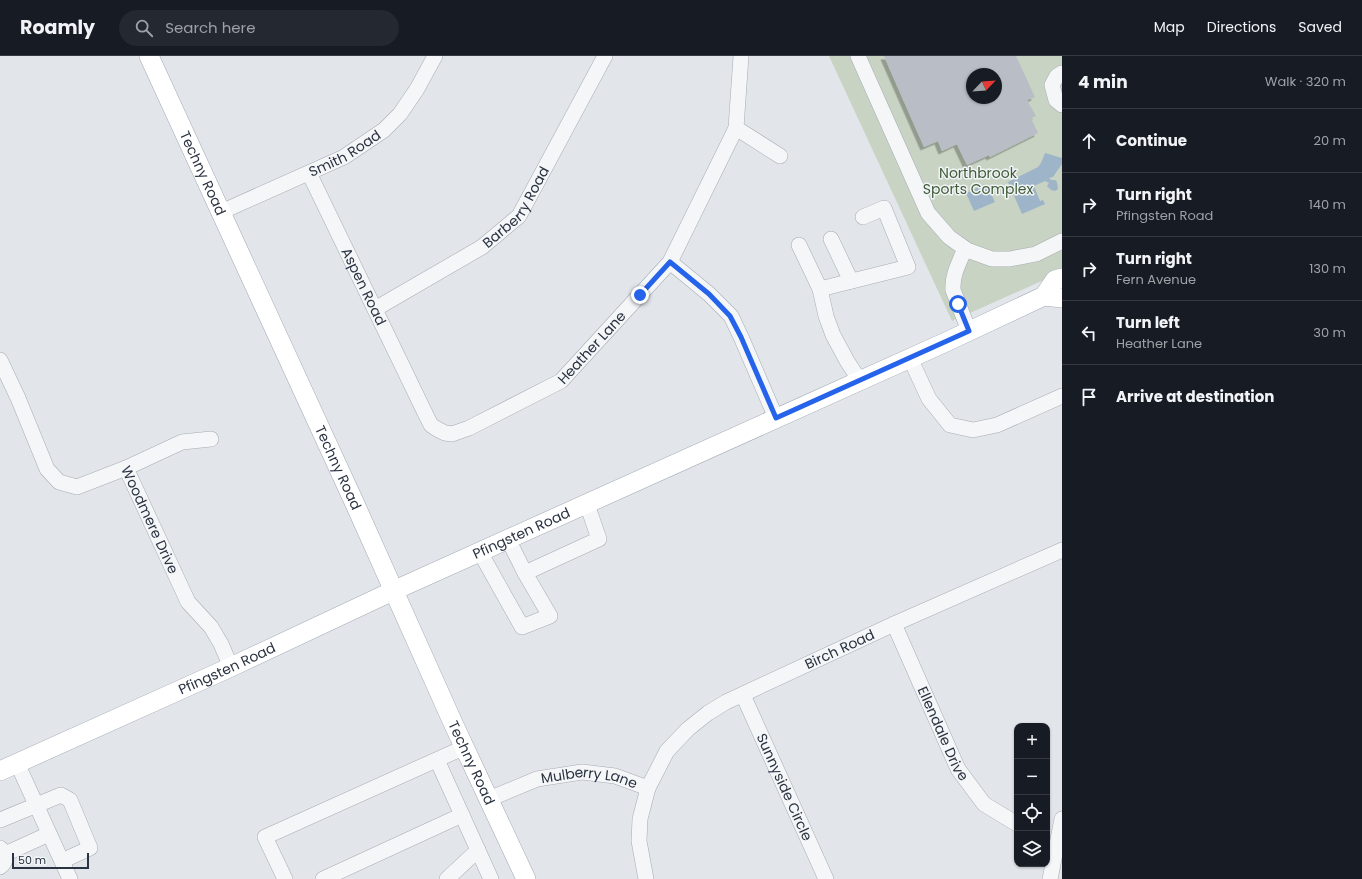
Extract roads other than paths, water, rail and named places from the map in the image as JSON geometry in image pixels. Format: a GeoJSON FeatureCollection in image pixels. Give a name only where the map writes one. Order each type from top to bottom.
{"type":"FeatureCollection","features":[{"type":"Feature","properties":{"kind":"main road","name":"Techny Road"},"geometry":{"type":"LineString","coordinates":[[149,56],[395,590],[526,879]]}},
{"type":"Feature","properties":{"kind":"main road","name":"Pfingsten Road"},"geometry":{"type":"LineString","coordinates":[[8,767],[231,667],[395,590],[969,331],[1053,297],[1055,280],[1062,278]]}},
{"type":"Feature","properties":{"kind":"street","name":"Smith Road"},"geometry":{"type":"LineString","coordinates":[[221,212],[344,157],[384,130],[400,114],[417,89],[435,56]]}},
{"type":"Feature","properties":{"kind":"street","name":"Barberry Road"},"geometry":{"type":"LineString","coordinates":[[375,309],[482,247],[519,216],[605,56]]}},
{"type":"Feature","properties":{"kind":"street"},"geometry":{"type":"LineString","coordinates":[[741,56],[736,128],[780,156]]}},
{"type":"Feature","properties":{"kind":"street"},"geometry":{"type":"LineString","coordinates":[[858,56],[928,213],[949,237],[965,249],[992,258],[1010,259],[1036,254],[1062,241]]}},
{"type":"Feature","properties":{"kind":"street"},"geometry":{"type":"LineString","coordinates":[[1062,73],[1057,76],[1052,85],[1056,100],[1062,105]]}},
{"type":"Feature","properties":{"kind":"street","name":"Heather Lane"},"geometry":{"type":"LineString","coordinates":[[419,400],[431,425],[445,433],[452,434],[469,428],[561,382],[670,262],[736,128]]}},
{"type":"Feature","properties":{"kind":"street","name":"Aspen Road"},"geometry":{"type":"LineString","coordinates":[[309,173],[419,400]]}},
{"type":"Feature","properties":{"kind":"street"},"geometry":{"type":"LineString","coordinates":[[820,289],[908,267],[884,208],[863,217]]}},
{"type":"Feature","properties":{"kind":"street"},"geometry":{"type":"LineString","coordinates":[[831,240],[851,281]]}},
{"type":"Feature","properties":{"kind":"street"},"geometry":{"type":"LineString","coordinates":[[799,245],[820,289],[826,316],[833,335],[860,381]]}},
{"type":"Feature","properties":{"kind":"street"},"geometry":{"type":"LineString","coordinates":[[965,249],[954,273],[953,290],[969,331]]}},
{"type":"Feature","properties":{"kind":"street"},"geometry":{"type":"LineString","coordinates":[[670,262],[709,294],[730,316],[741,337],[776,418]]}},
{"type":"Feature","properties":{"kind":"street"},"geometry":{"type":"LineString","coordinates":[[910,358],[929,399],[950,425],[973,430],[997,425],[1062,396]]}},
{"type":"Feature","properties":{"kind":"street","name":"Woodmere Drive"},"geometry":{"type":"LineString","coordinates":[[0,360],[18,398],[47,469],[60,482],[77,487],[126,468],[188,602],[211,627],[221,644],[231,667]]}},
{"type":"Feature","properties":{"kind":"street"},"geometry":{"type":"LineString","coordinates":[[126,468],[182,442],[211,439]]}},
{"type":"Feature","properties":{"kind":"street"},"geometry":{"type":"LineString","coordinates":[[525,573],[599,539],[587,504]]}},
{"type":"Feature","properties":{"kind":"street"},"geometry":{"type":"LineString","coordinates":[[480,552],[522,627],[550,616],[525,573],[508,539]]}},
{"type":"Feature","properties":{"kind":"street","name":"Birch Road"},"geometry":{"type":"LineString","coordinates":[[648,788],[667,751],[688,729],[708,713],[726,702],[894,624],[1062,550]]}},
{"type":"Feature","properties":{"kind":"street","name":"Ellendale Drive"},"geometry":{"type":"LineString","coordinates":[[894,624],[958,769],[984,804],[1014,822]]}},
{"type":"Feature","properties":{"kind":"street","name":"Sunnyside Circle"},"geometry":{"type":"LineString","coordinates":[[743,694],[826,879]]}},
{"type":"Feature","properties":{"kind":"street"},"geometry":{"type":"LineString","coordinates":[[285,879],[265,837],[465,747]]}},
{"type":"Feature","properties":{"kind":"street"},"geometry":{"type":"LineString","coordinates":[[437,760],[491,879]]}},
{"type":"Feature","properties":{"kind":"street"},"geometry":{"type":"LineString","coordinates":[[8,767],[37,806],[70,879]]}},
{"type":"Feature","properties":{"kind":"street","name":"Mulberry Lane"},"geometry":{"type":"LineString","coordinates":[[489,799],[538,779],[582,772],[615,776],[648,788],[640,819],[639,841],[646,879]]}},
{"type":"Feature","properties":{"kind":"street"},"geometry":{"type":"LineString","coordinates":[[0,820],[61,795],[70,800],[90,848],[62,861]]}},
{"type":"Feature","properties":{"kind":"street"},"geometry":{"type":"LineString","coordinates":[[323,879],[462,815]]}},
{"type":"Feature","properties":{"kind":"street"},"geometry":{"type":"LineString","coordinates":[[1050,879],[1056,834],[1062,819]]}},
{"type":"Feature","properties":{"kind":"street"},"geometry":{"type":"LineString","coordinates":[[2,856],[50,834]]}},
{"type":"Feature","properties":{"kind":"street"},"geometry":{"type":"LineString","coordinates":[[448,879],[478,850]]}},
{"type":"Feature","properties":{"kind":"water"},"geometry":{"type":"Polygon","coordinates":[[[1045,153],[1062,158],[1062,164],[1053,177],[1049,178],[1057,182],[1058,189],[1055,191],[1051,190],[1047,186],[1049,183],[1045,181],[1034,186],[1040,201],[1043,200],[1045,204],[1022,214],[1008,182],[1038,167],[1045,153]]]}},
{"type":"Feature","properties":{"kind":"water"},"geometry":{"type":"Polygon","coordinates":[[[986,184],[995,202],[974,211],[966,193],[986,184]]]}},
{"type":"Feature","properties":{"kind":"park label","name":"Northbrook Sports Complex"},"geometry":{"type":"Point","coordinates":[978,182]}}]}
